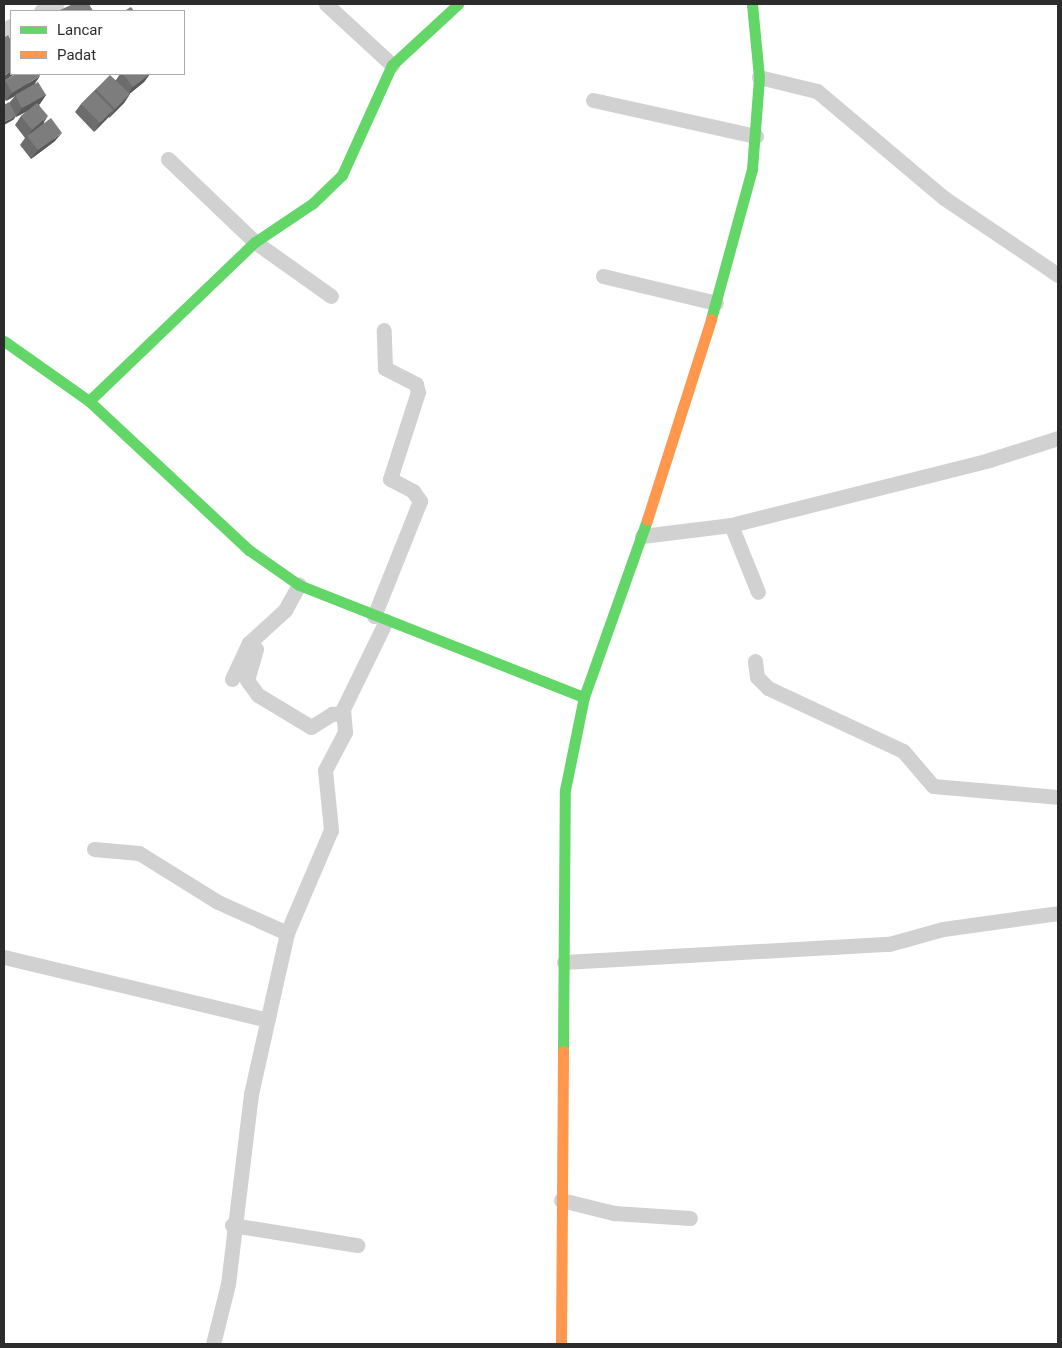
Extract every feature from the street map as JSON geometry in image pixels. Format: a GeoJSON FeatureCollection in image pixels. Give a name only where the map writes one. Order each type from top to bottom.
{"type":"FeatureCollection","features":[{"type":"Feature","properties":{"kind":"street"},"geometry":{"type":"LineString","coordinates":[[43,10],[56,4]]}},
{"type":"Feature","properties":{"kind":"street"},"geometry":{"type":"LineString","coordinates":[[326,4],[392,65]]}},
{"type":"Feature","properties":{"kind":"street"},"geometry":{"type":"LineString","coordinates":[[89,401],[195,304],[255,242],[314,203],[342,175],[392,65],[458,4]]}},
{"type":"Feature","properties":{"kind":"street"},"geometry":{"type":"LineString","coordinates":[[561,1344],[565,790],[584,697],[642,536],[716,303],[752,169],[759,77],[752,4]]}},
{"type":"Feature","properties":{"kind":"street"},"geometry":{"type":"LineString","coordinates":[[759,77],[817,91],[944,198],[1058,275]]}},
{"type":"Feature","properties":{"kind":"street"},"geometry":{"type":"LineString","coordinates":[[593,100],[756,136]]}},
{"type":"Feature","properties":{"kind":"street"},"geometry":{"type":"LineString","coordinates":[[168,159],[255,242],[332,296]]}},
{"type":"Feature","properties":{"kind":"street"},"geometry":{"type":"LineString","coordinates":[[603,276],[716,303]]}},
{"type":"Feature","properties":{"kind":"street"},"geometry":{"type":"LineString","coordinates":[[213,1344],[228,1284],[232,1225],[251,1094],[287,933],[331,830],[323,784],[325,770],[345,732],[342,714],[380,619],[420,501],[413,491],[392,481],[389,473],[418,392],[416,384],[385,368],[384,330]]}},
{"type":"Feature","properties":{"kind":"street"},"geometry":{"type":"LineString","coordinates":[[4,342],[89,401],[172,482],[250,550],[299,586],[380,619],[509,664],[584,697]]}},
{"type":"Feature","properties":{"kind":"street"},"geometry":{"type":"LineString","coordinates":[[642,536],[731,524],[989,460],[1058,438]]}},
{"type":"Feature","properties":{"kind":"street"},"geometry":{"type":"LineString","coordinates":[[731,524],[758,592]]}},
{"type":"Feature","properties":{"kind":"street"},"geometry":{"type":"LineString","coordinates":[[232,679],[250,643],[285,610],[299,586]]}},
{"type":"Feature","properties":{"kind":"street"},"geometry":{"type":"LineString","coordinates":[[250,643],[256,654],[247,680],[258,695],[311,727],[332,714],[342,714]]}},
{"type":"Feature","properties":{"kind":"street"},"geometry":{"type":"LineString","coordinates":[[755,661],[757,677],[768,688],[904,751],[933,786],[974,793],[1058,797]]}},
{"type":"Feature","properties":{"kind":"street"},"geometry":{"type":"LineString","coordinates":[[94,849],[139,853],[218,902],[287,933]]}},
{"type":"Feature","properties":{"kind":"street"},"geometry":{"type":"LineString","coordinates":[[564,962],[889,944],[943,929],[1058,913]]}},
{"type":"Feature","properties":{"kind":"street"},"geometry":{"type":"LineString","coordinates":[[4,957],[268,1020]]}},
{"type":"Feature","properties":{"kind":"street"},"geometry":{"type":"LineString","coordinates":[[561,1200],[614,1214],[690,1218]]}},
{"type":"Feature","properties":{"kind":"street"},"geometry":{"type":"LineString","coordinates":[[232,1225],[357,1245]]}},
{"type":"Feature","properties":{"kind":"building"},"geometry":{"type":"Polygon","coordinates":[[[73,4],[89,4],[92,10],[60,10],[73,4]]]}},
{"type":"Feature","properties":{"kind":"building"},"geometry":{"type":"Polygon","coordinates":[[[8,35],[10,38],[10,72],[4,76],[4,38],[8,35]]]}},
{"type":"Feature","properties":{"kind":"building"},"geometry":{"type":"Polygon","coordinates":[[[14,75],[40,76],[12,93],[5,80],[14,75]]]}},
{"type":"Feature","properties":{"kind":"building"},"geometry":{"type":"Polygon","coordinates":[[[110,75],[130,94],[115,109],[96,89],[110,75]]]}},
{"type":"Feature","properties":{"kind":"building"},"geometry":{"type":"Polygon","coordinates":[[[124,75],[149,75],[133,87],[124,75]]]}},
{"type":"Feature","properties":{"kind":"building"},"geometry":{"type":"Polygon","coordinates":[[[38,82],[46,95],[22,108],[15,95],[38,82]]]}},
{"type":"Feature","properties":{"kind":"building"},"geometry":{"type":"Polygon","coordinates":[[[94,91],[113,110],[100,123],[81,104],[94,91]]]}},
{"type":"Feature","properties":{"kind":"building"},"geometry":{"type":"Polygon","coordinates":[[[9,102],[16,116],[4,122],[4,105],[9,102]]]}},
{"type":"Feature","properties":{"kind":"building"},"geometry":{"type":"Polygon","coordinates":[[[37,103],[48,116],[32,130],[21,116],[37,103]]]}},
{"type":"Feature","properties":{"kind":"building"},"geometry":{"type":"Polygon","coordinates":[[[51,118],[62,133],[38,150],[27,136],[51,118]]]}},
{"type":"Feature","properties":{"kind":"traffic: fast"},"geometry":{"type":"LineString","coordinates":[[89,401],[255,242],[313,203],[342,175],[392,65],[458,4]]}},
{"type":"Feature","properties":{"kind":"traffic: fast"},"geometry":{"type":"LineString","coordinates":[[711,319],[752,169],[759,77],[752,4]]}},
{"type":"Feature","properties":{"kind":"traffic: fast"},"geometry":{"type":"LineString","coordinates":[[4,341],[89,401],[249,550],[299,585],[584,697]]}},
{"type":"Feature","properties":{"kind":"traffic: fast"},"geometry":{"type":"LineString","coordinates":[[563,1051],[565,790],[584,697],[647,520]]}},
{"type":"Feature","properties":{"kind":"traffic: slow"},"geometry":{"type":"LineString","coordinates":[[647,520],[711,319]]}},
{"type":"Feature","properties":{"kind":"traffic: slow"},"geometry":{"type":"LineString","coordinates":[[561,1344],[563,1051]]}}]}
